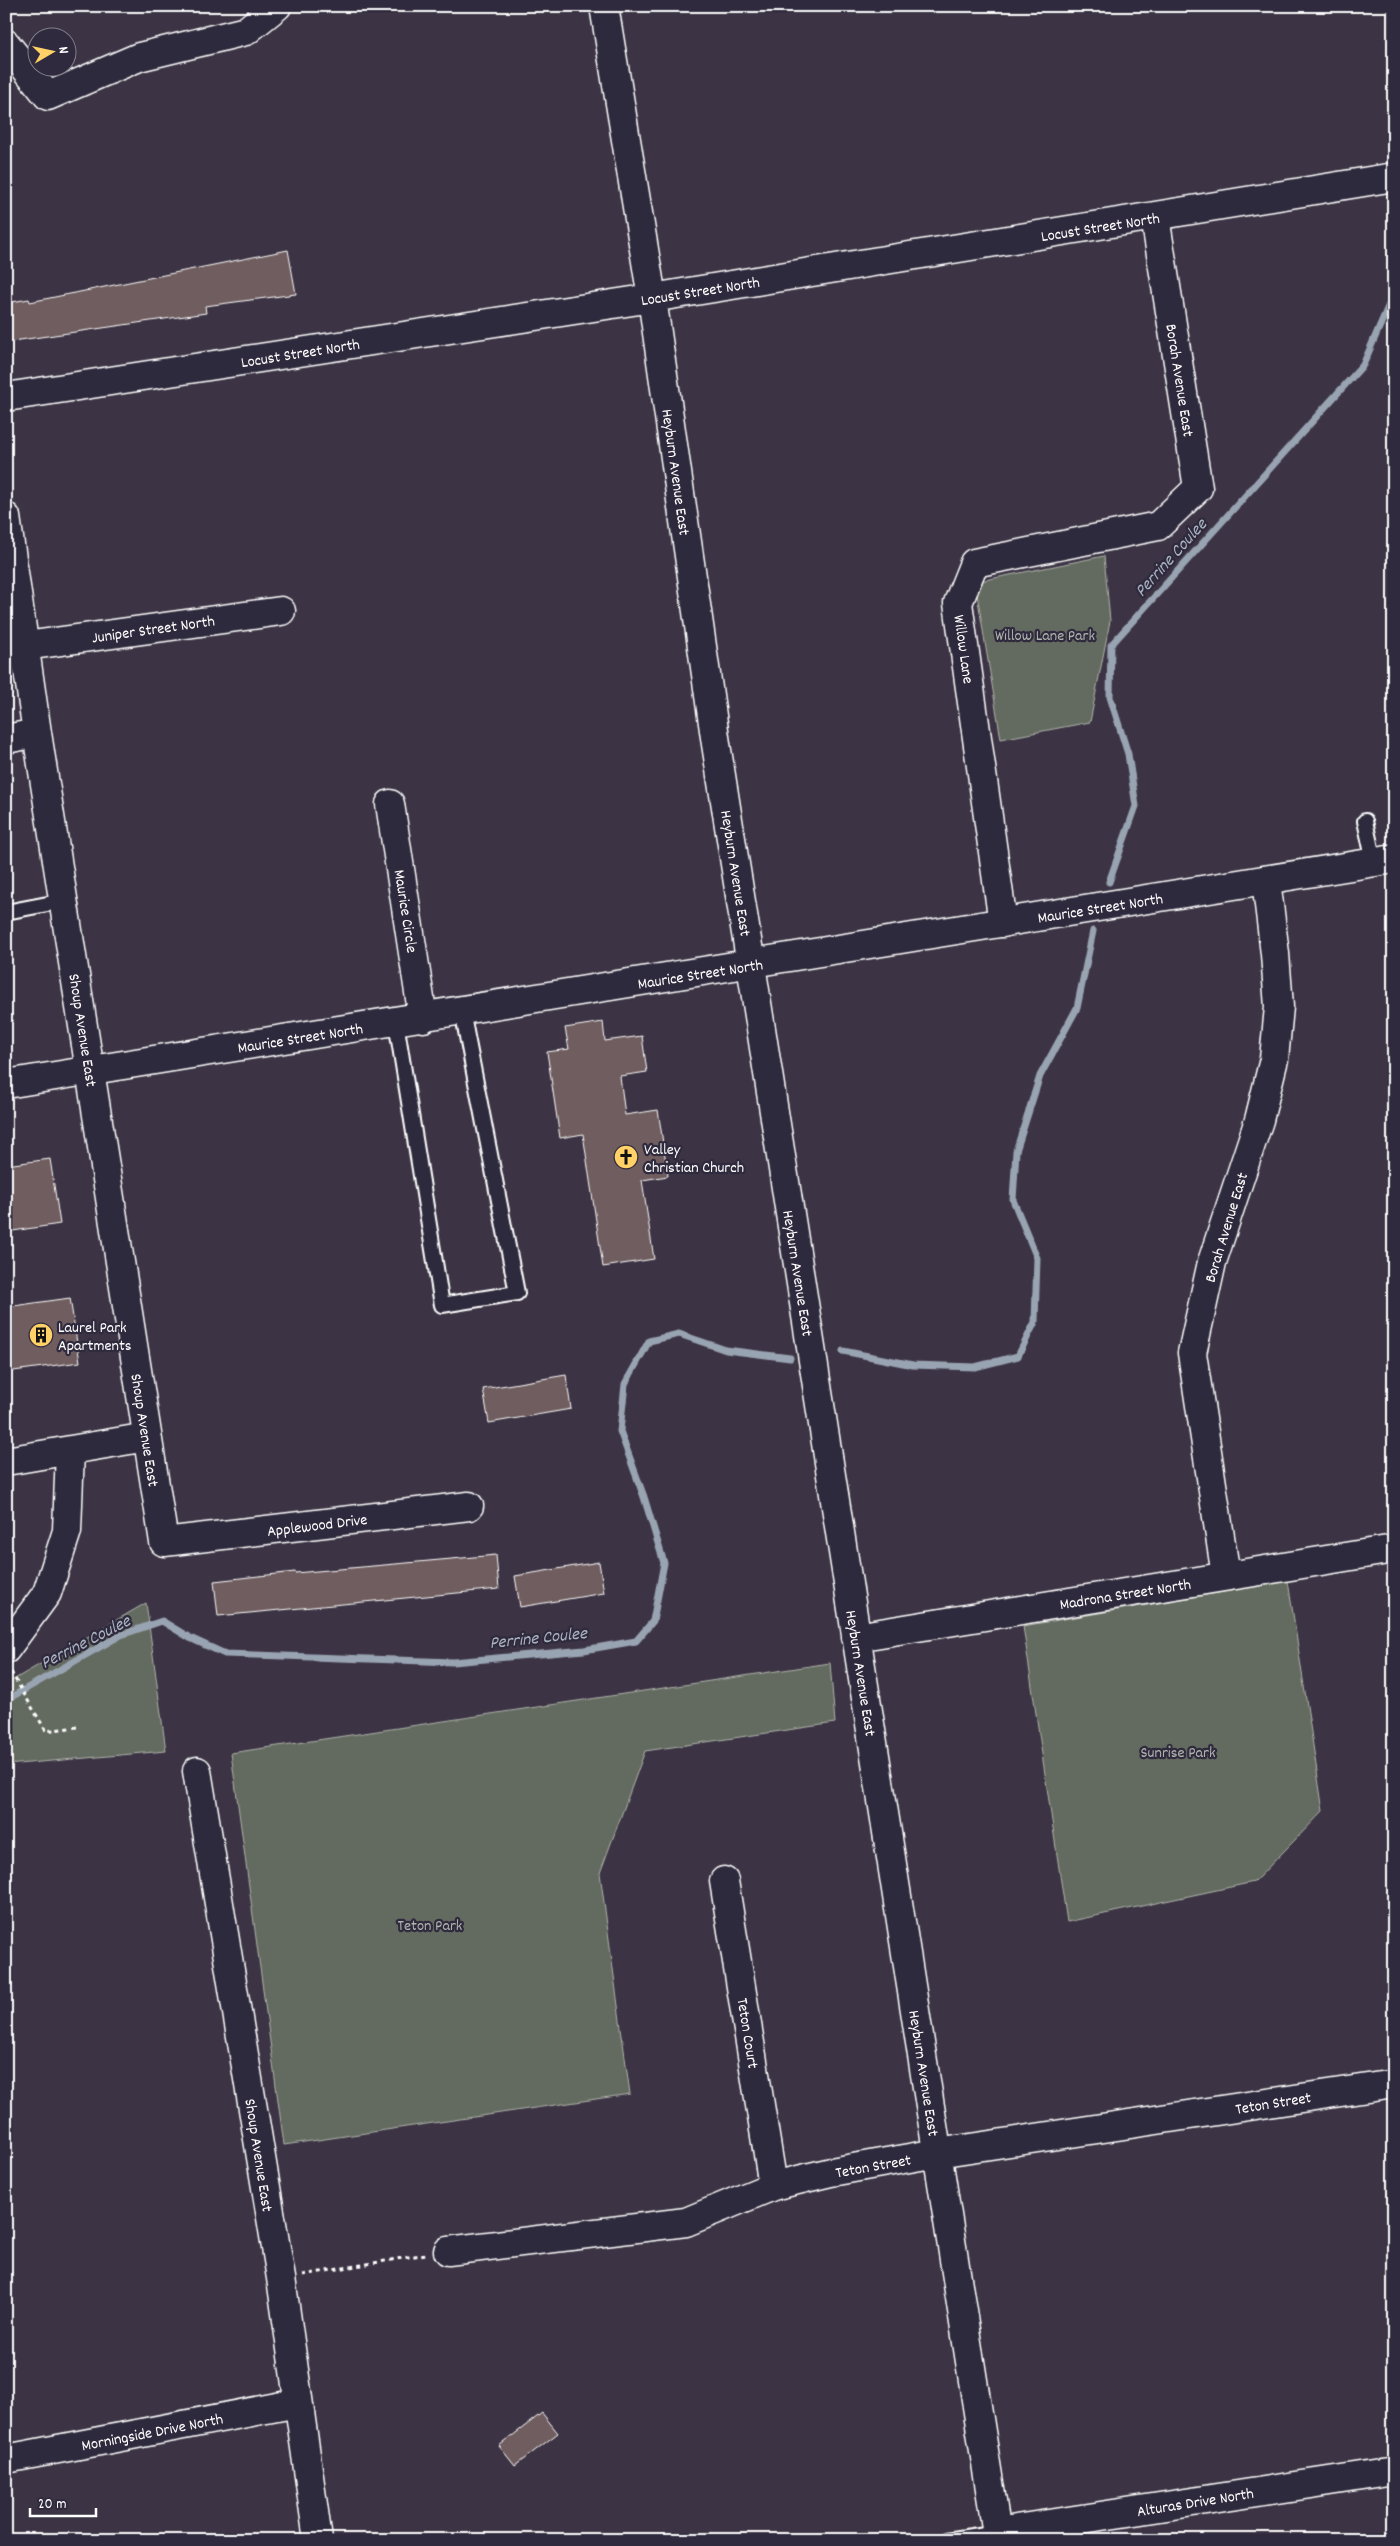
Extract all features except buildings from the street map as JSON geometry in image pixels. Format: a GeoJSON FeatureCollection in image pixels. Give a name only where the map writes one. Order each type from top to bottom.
{"type":"FeatureCollection","features":[{"type":"Feature","properties":{"kind":"street"},"geometry":{"type":"LineString","coordinates":[[6,44],[48,96],[139,57],[248,29],[277,6]]}},
{"type":"Feature","properties":{"kind":"street","name":"Heyburn Avenue East"},"geometry":{"type":"LineString","coordinates":[[604,6],[652,298],[716,744],[997,2536]]}},
{"type":"Feature","properties":{"kind":"street","name":"Locust Street North"},"geometry":{"type":"LineString","coordinates":[[6,398],[652,298],[1394,177]]}},
{"type":"Feature","properties":{"kind":"street","name":"Borah Avenue East"},"geometry":{"type":"LineString","coordinates":[[1156,217],[1198,488],[1158,526]]}},
{"type":"Feature","properties":{"kind":"street","name":"Shoup Avenue East"},"geometry":{"type":"LineString","coordinates":[[6,517],[10,569],[26,646],[63,902],[164,1542]]}},
{"type":"Feature","properties":{"kind":"street","name":"Willow Lane"},"geometry":{"type":"LineString","coordinates":[[1003,923],[958,603],[974,563],[1158,526]]}},
{"type":"Feature","properties":{"kind":"street","name":"Juniper Street North"},"geometry":{"type":"LineString","coordinates":[[26,646],[281,611]]}},
{"type":"Feature","properties":{"kind":"street"},"geometry":{"type":"LineString","coordinates":[[6,739],[38,734]]}},
{"type":"Feature","properties":{"kind":"street","name":"Maurice Circle"},"geometry":{"type":"LineString","coordinates":[[390,804],[423,1018]]}},
{"type":"Feature","properties":{"kind":"street","name":"Maurice Street North"},"geometry":{"type":"LineString","coordinates":[[6,1084],[90,1069],[751,965],[1384,860]]}},
{"type":"Feature","properties":{"kind":"street","name":"Borah Avenue East"},"geometry":{"type":"LineString","coordinates":[[1226,1576],[1192,1353],[1212,1262],[1259,1120],[1274,1059],[1279,1007],[1266,880]]}},
{"type":"Feature","properties":{"kind":"street"},"geometry":{"type":"LineString","coordinates":[[6,1461],[147,1437]]}},
{"type":"Feature","properties":{"kind":"street"},"geometry":{"type":"LineString","coordinates":[[6,1648],[47,1594],[67,1531],[70,1450]]}},
{"type":"Feature","properties":{"kind":"street","name":"Applewood Drive"},"geometry":{"type":"LineString","coordinates":[[164,1542],[470,1506]]}},
{"type":"Feature","properties":{"kind":"street","name":"Madrona Street North"},"geometry":{"type":"LineString","coordinates":[[856,1637],[1394,1549]]}},
{"type":"Feature","properties":{"kind":"street","name":"Shoup Avenue East"},"geometry":{"type":"LineString","coordinates":[[196,1771],[281,2278],[318,2540]]}},
{"type":"Feature","properties":{"kind":"street","name":"Teton Court"},"geometry":{"type":"LineString","coordinates":[[724,1881],[773,2186]]}},
{"type":"Feature","properties":{"kind":"street","name":"Teton Street"},"geometry":{"type":"LineString","coordinates":[[448,2251],[686,2222],[773,2186],[937,2153],[1394,2084]]}},
{"type":"Feature","properties":{"kind":"street","name":"Morningside Drive North"},"geometry":{"type":"LineString","coordinates":[[6,2459],[298,2403]]}},
{"type":"Feature","properties":{"kind":"street","name":"Alturas Drive North"},"geometry":{"type":"LineString","coordinates":[[997,2536],[1394,2471]]}},
{"type":"Feature","properties":{"kind":"lane"},"geometry":{"type":"LineString","coordinates":[[1365,821],[1384,860]]}},
{"type":"Feature","properties":{"kind":"lane"},"geometry":{"type":"LineString","coordinates":[[6,912],[63,902]]}},
{"type":"Feature","properties":{"kind":"lane"},"geometry":{"type":"LineString","coordinates":[[396,1022],[442,1305],[517,1293],[462,1011]]}},
{"type":"Feature","properties":{"kind":"lane"},"geometry":{"type":"LineString","coordinates":[[947,2540],[997,2536]]}},
{"type":"Feature","properties":{"kind":"path"},"geometry":{"type":"LineString","coordinates":[[6,1665],[46,1731],[77,1727]]}},
{"type":"Feature","properties":{"kind":"path"},"geometry":{"type":"LineString","coordinates":[[331,2270],[448,2251]]}},
{"type":"Feature","properties":{"kind":"green space","name":"Willow Lane Park"},"geometry":{"type":"Polygon","coordinates":[[[1104,556],[1110,621],[1090,722],[1001,739],[975,582],[1104,556]]]}},
{"type":"Feature","properties":{"kind":"green space","name":"Sunrise Park"},"geometry":{"type":"Polygon","coordinates":[[[1288,1581],[1323,1811],[1254,1882],[1067,1922],[1023,1626],[1288,1581]]]}},
{"type":"Feature","properties":{"kind":"green space"},"geometry":{"type":"Polygon","coordinates":[[[146,1603],[166,1751],[6,1765],[6,1684],[146,1603]]]}},
{"type":"Feature","properties":{"kind":"green space","name":"Teton Park"},"geometry":{"type":"Polygon","coordinates":[[[830,1663],[835,1723],[645,1751],[600,1873],[630,2094],[284,2145],[231,1753],[830,1663]]]}},
{"type":"Feature","properties":{"kind":"waterway","name":"Perrine Coulee"},"geometry":{"type":"LineString","coordinates":[[1109,882],[1136,806],[1128,754],[1110,697],[1111,645],[1363,365],[1394,293]]}},
{"type":"Feature","properties":{"kind":"waterway","name":"Perrine Coulee"},"geometry":{"type":"LineString","coordinates":[[843,1351],[913,1365],[975,1367],[1018,1356],[1035,1322],[1037,1258],[1013,1200],[1016,1151],[1040,1076],[1077,1008],[1093,931]]}},
{"type":"Feature","properties":{"kind":"waterway","name":"Perrine Coulee"},"geometry":{"type":"LineString","coordinates":[[6,1700],[121,1635],[162,1621],[190,1638],[225,1654],[453,1662],[584,1650],[636,1641],[653,1621],[664,1563],[644,1497],[620,1431],[625,1384],[649,1341],[679,1334],[726,1350],[790,1358]]}},
{"type":"Feature","properties":{"kind":"place","name":"Valley Christian Church"},"geometry":{"type":"Point","coordinates":[626,1157]}},
{"type":"Feature","properties":{"kind":"place","name":"Laurel Park Apartments"},"geometry":{"type":"Point","coordinates":[41,1335]}}]}
